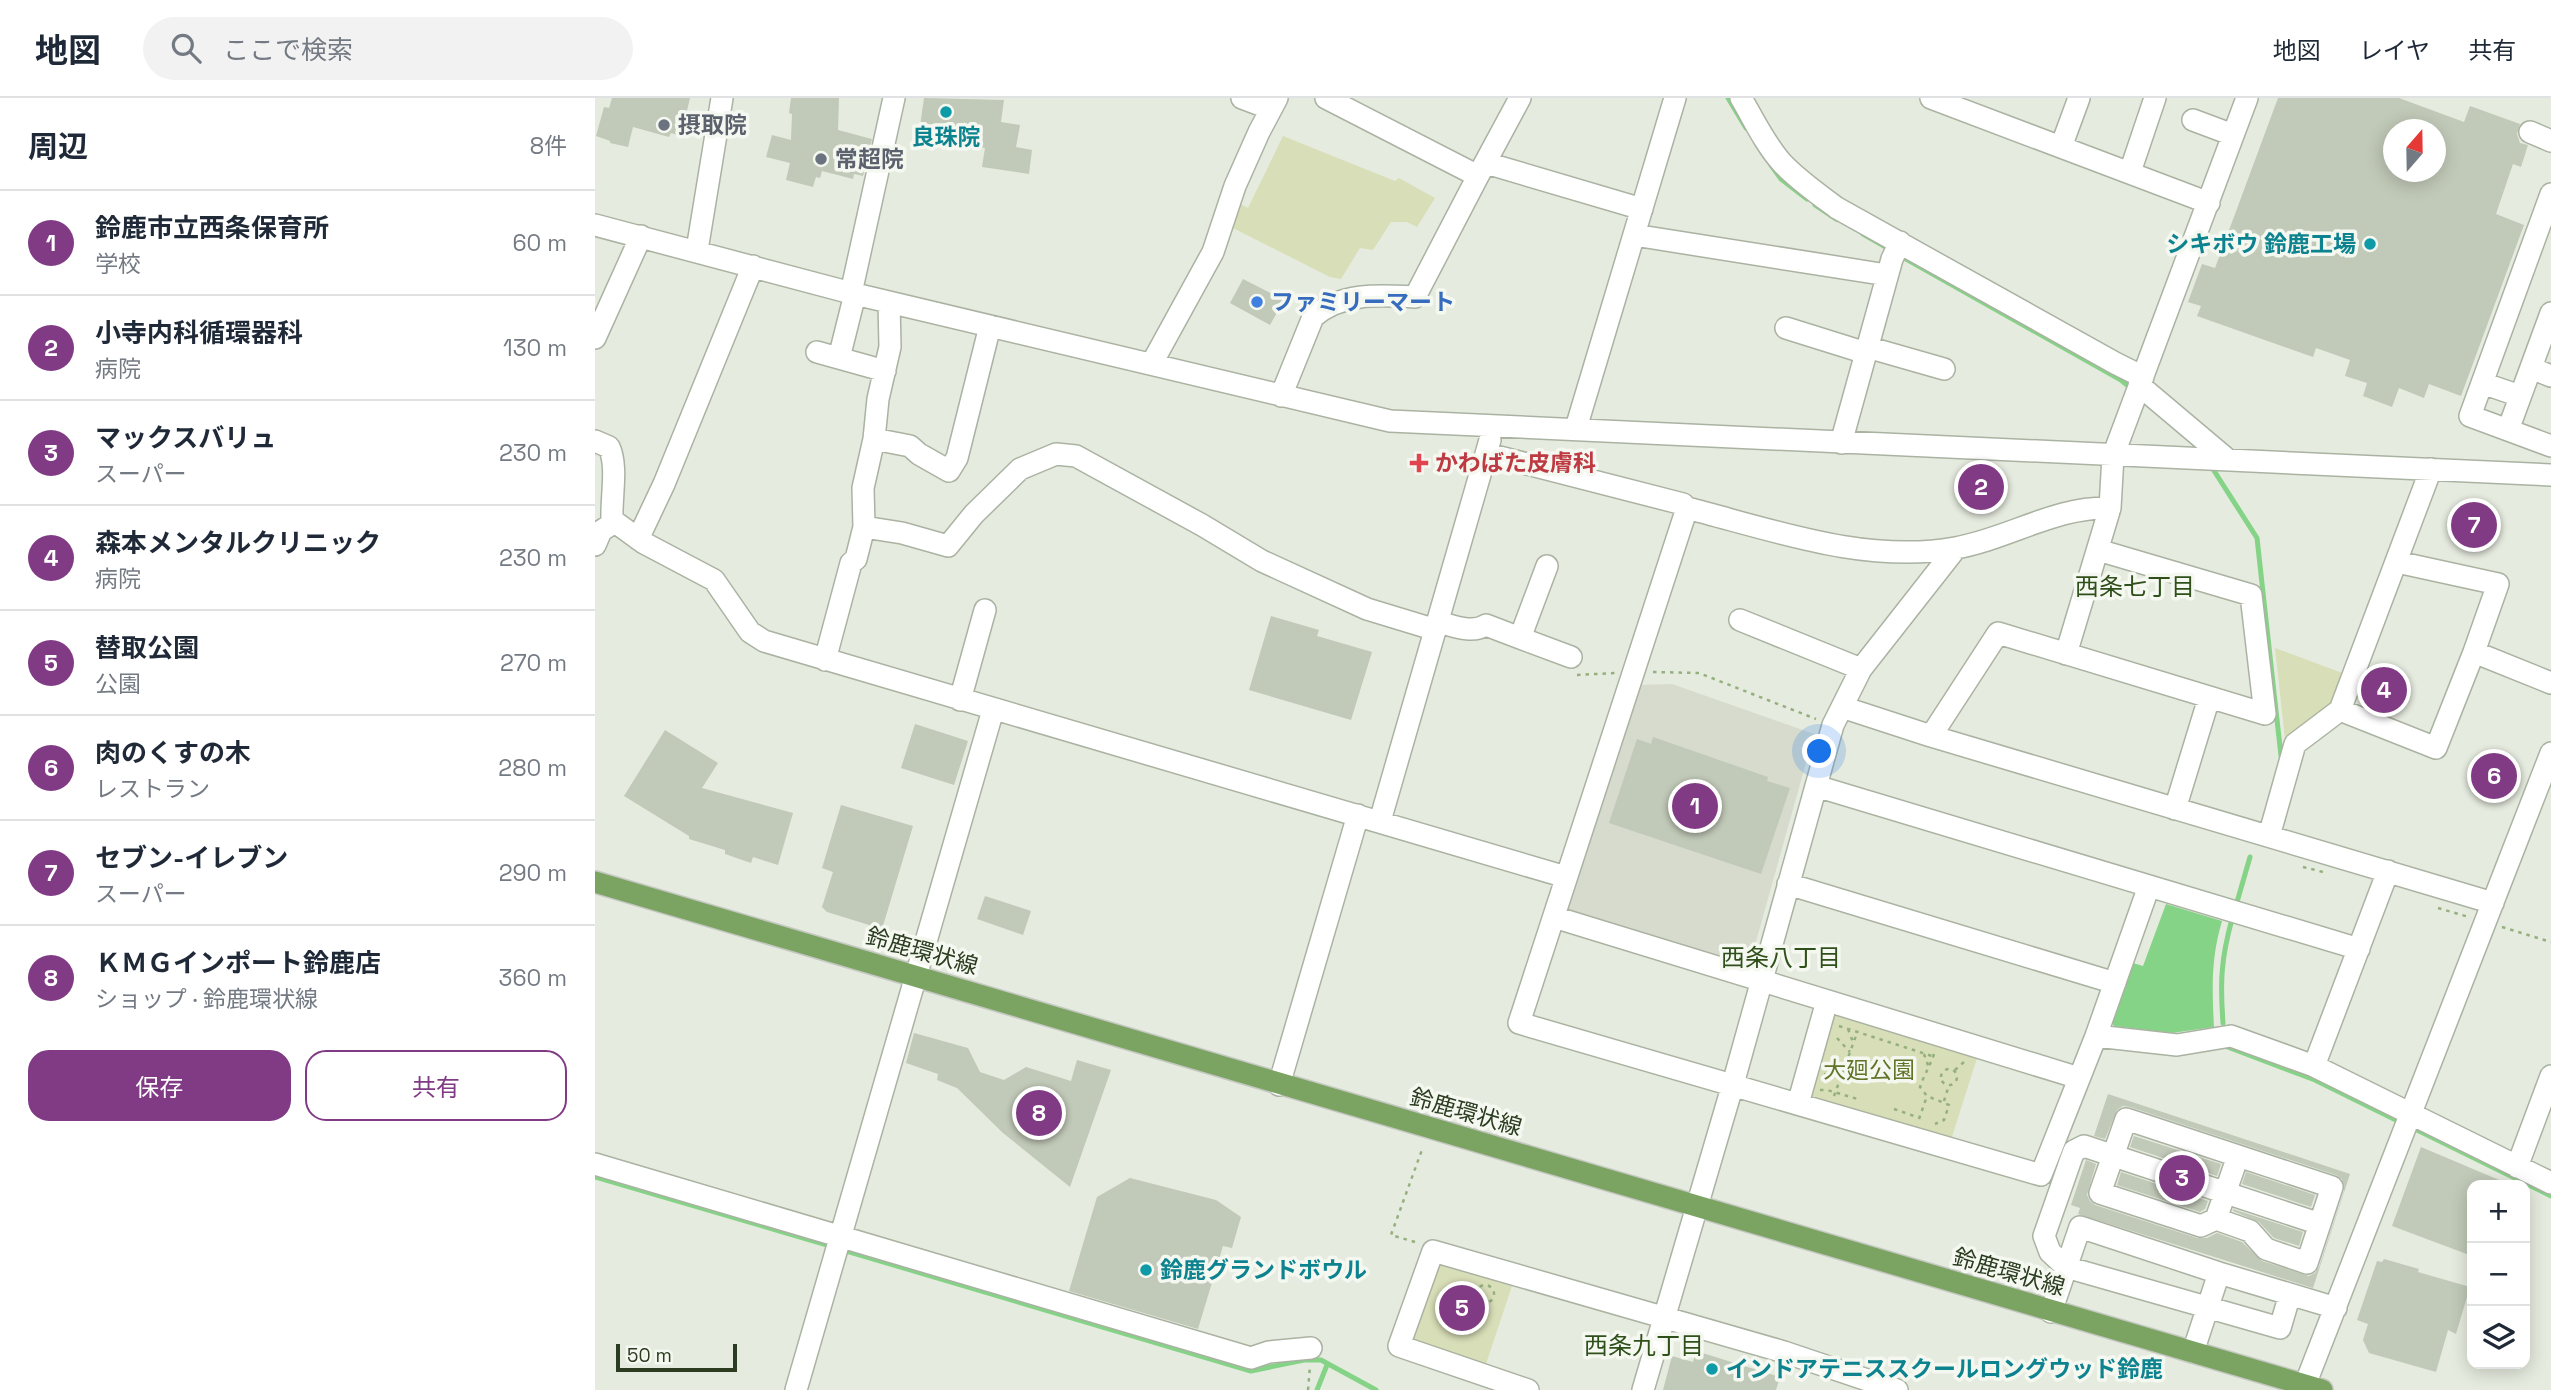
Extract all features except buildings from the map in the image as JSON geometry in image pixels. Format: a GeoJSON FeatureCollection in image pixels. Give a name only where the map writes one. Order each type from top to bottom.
{"type":"FeatureCollection","features":[{"type":"Feature","properties":{"kind":"main road","name":"鈴鹿環状線"},"geometry":{"type":"LineString","coordinates":[[595,882],[2051,1312],[2314,1387]]}},
{"type":"Feature","properties":{"kind":"street"},"geometry":{"type":"LineString","coordinates":[[697,250],[722,98]]}},
{"type":"Feature","properties":{"kind":"street"},"geometry":{"type":"LineString","coordinates":[[839,358],[894,98]]}},
{"type":"Feature","properties":{"kind":"street"},"geometry":{"type":"LineString","coordinates":[[1152,363],[1213,252],[1235,186],[1274,103],[1242,98]]}},
{"type":"Feature","properties":{"kind":"street"},"geometry":{"type":"LineString","coordinates":[[1325,98],[1482,169],[1642,209]]}},
{"type":"Feature","properties":{"kind":"street"},"geometry":{"type":"LineString","coordinates":[[1576,428],[1675,98]]}},
{"type":"Feature","properties":{"kind":"street"},"geometry":{"type":"LineString","coordinates":[[1741,98],[1782,162],[1893,259],[2104,358],[2228,460]]}},
{"type":"Feature","properties":{"kind":"street"},"geometry":{"type":"LineString","coordinates":[[1931,98],[2209,203]]}},
{"type":"Feature","properties":{"kind":"street"},"geometry":{"type":"LineString","coordinates":[[2061,147],[2079,98]]}},
{"type":"Feature","properties":{"kind":"street"},"geometry":{"type":"LineString","coordinates":[[2130,172],[2155,98]]}},
{"type":"Feature","properties":{"kind":"street"},"geometry":{"type":"LineString","coordinates":[[2066,654],[2110,508],[2113,456],[2247,98]]}},
{"type":"Feature","properties":{"kind":"street"},"geometry":{"type":"LineString","coordinates":[[1280,396],[1313,317],[1318,313],[1338,301],[1357,297],[1415,297],[1515,100]]}},
{"type":"Feature","properties":{"kind":"street"},"geometry":{"type":"LineString","coordinates":[[2193,120],[2233,135]]}},
{"type":"Feature","properties":{"kind":"street"},"geometry":{"type":"LineString","coordinates":[[2530,132],[2551,141]]}},
{"type":"Feature","properties":{"kind":"street"},"geometry":{"type":"LineString","coordinates":[[2551,194],[2470,416],[2551,446]]}},
{"type":"Feature","properties":{"kind":"street"},"geometry":{"type":"LineString","coordinates":[[595,225],[889,302],[1390,421],[2551,475]]}},
{"type":"Feature","properties":{"kind":"street"},"geometry":{"type":"LineString","coordinates":[[1635,235],[1893,259]]}},
{"type":"Feature","properties":{"kind":"street"},"geometry":{"type":"LineString","coordinates":[[595,338],[641,236]]}},
{"type":"Feature","properties":{"kind":"street"},"geometry":{"type":"LineString","coordinates":[[1841,443],[1893,259]]}},
{"type":"Feature","properties":{"kind":"street"},"geometry":{"type":"LineString","coordinates":[[638,539],[664,484],[688,419],[753,266]]}},
{"type":"Feature","properties":{"kind":"street"},"geometry":{"type":"LineString","coordinates":[[825,660],[851,563],[856,559],[864,527],[863,488],[890,347],[889,302]]}},
{"type":"Feature","properties":{"kind":"street"},"geometry":{"type":"LineString","coordinates":[[2508,430],[2550,319]]}},
{"type":"Feature","properties":{"kind":"street"},"geometry":{"type":"LineString","coordinates":[[874,439],[910,446],[950,471],[957,458],[990,326]]}},
{"type":"Feature","properties":{"kind":"street"},"geometry":{"type":"LineString","coordinates":[[1786,328],[1944,369]]}},
{"type":"Feature","properties":{"kind":"street"},"geometry":{"type":"LineString","coordinates":[[817,352],[885,370]]}},
{"type":"Feature","properties":{"kind":"street"},"geometry":{"type":"LineString","coordinates":[[2531,368],[2551,376]]}},
{"type":"Feature","properties":{"kind":"street"},"geometry":{"type":"LineString","coordinates":[[2482,383],[2520,396]]}},
{"type":"Feature","properties":{"kind":"street"},"geometry":{"type":"LineString","coordinates":[[1380,821],[1438,626],[1493,425]]}},
{"type":"Feature","properties":{"kind":"street"},"geometry":{"type":"LineString","coordinates":[[595,441],[609,447],[614,456],[611,493],[613,519],[601,531]]}},
{"type":"Feature","properties":{"kind":"street"},"geometry":{"type":"LineString","coordinates":[[864,527],[902,533],[948,546],[974,514],[1020,469],[1056,454],[1076,456],[1262,561],[1367,609],[1438,626],[1480,629],[1486,625],[1571,657]]}},
{"type":"Feature","properties":{"kind":"street"},"geometry":{"type":"LineString","coordinates":[[1487,454],[1683,504],[1687,509],[1833,545],[1897,552],[1956,548],[2064,514],[2110,508]]}},
{"type":"Feature","properties":{"kind":"street"},"geometry":{"type":"LineString","coordinates":[[2269,836],[2295,744],[2340,710],[2431,469]]}},
{"type":"Feature","properties":{"kind":"street"},"geometry":{"type":"LineString","coordinates":[[1687,509],[1519,1023],[2041,1175],[2096,1036],[2149,886]]}},
{"type":"Feature","properties":{"kind":"street"},"geometry":{"type":"LineString","coordinates":[[601,531],[638,539],[714,580],[750,632],[764,641],[1566,877]]}},
{"type":"Feature","properties":{"kind":"street"},"geometry":{"type":"LineString","coordinates":[[1643,1390],[1733,1084],[1833,725],[1861,669],[1956,548]]}},
{"type":"Feature","properties":{"kind":"street"},"geometry":{"type":"LineString","coordinates":[[1931,736],[1998,633],[2265,714],[2251,596],[2098,550]]}},
{"type":"Feature","properties":{"kind":"street"},"geometry":{"type":"LineString","coordinates":[[2340,710],[2436,748],[2474,652],[2498,584],[2397,562]]}},
{"type":"Feature","properties":{"kind":"street"},"geometry":{"type":"LineString","coordinates":[[1520,638],[1547,566]]}},
{"type":"Feature","properties":{"kind":"street"},"geometry":{"type":"LineString","coordinates":[[960,700],[985,610]]}},
{"type":"Feature","properties":{"kind":"street"},"geometry":{"type":"LineString","coordinates":[[1740,620],[1861,669]]}},
{"type":"Feature","properties":{"kind":"street"},"geometry":{"type":"LineString","coordinates":[[2474,652],[2551,683]]}},
{"type":"Feature","properties":{"kind":"street"},"geometry":{"type":"LineString","coordinates":[[2175,808],[2209,698]]}},
{"type":"Feature","properties":{"kind":"street"},"geometry":{"type":"LineString","coordinates":[[1842,707],[1931,736],[2493,903]]}},
{"type":"Feature","properties":{"kind":"street"},"geometry":{"type":"LineString","coordinates":[[796,1390],[993,709]]}},
{"type":"Feature","properties":{"kind":"street"},"geometry":{"type":"LineString","coordinates":[[2314,1387],[2336,1308],[2551,752]]}},
{"type":"Feature","properties":{"kind":"street"},"geometry":{"type":"LineString","coordinates":[[1816,786],[2359,949]]}},
{"type":"Feature","properties":{"kind":"street"},"geometry":{"type":"LineString","coordinates":[[1279,1085],[1358,815]]}},
{"type":"Feature","properties":{"kind":"street"},"geometry":{"type":"LineString","coordinates":[[2314,1066],[2388,871]]}},
{"type":"Feature","properties":{"kind":"street"},"geometry":{"type":"LineString","coordinates":[[1788,884],[2115,983]]}},
{"type":"Feature","properties":{"kind":"street"},"geometry":{"type":"LineString","coordinates":[[1554,917],[2079,1078]]}},
{"type":"Feature","properties":{"kind":"street"},"geometry":{"type":"LineString","coordinates":[[1798,1104],[1827,1002]]}},
{"type":"Feature","properties":{"kind":"street"},"geometry":{"type":"LineString","coordinates":[[2096,1036],[2177,1045],[2231,1036],[2314,1066],[2551,1183]]}},
{"type":"Feature","properties":{"kind":"street"},"geometry":{"type":"LineString","coordinates":[[2517,1167],[2551,1076]]}},
{"type":"Feature","properties":{"kind":"street"},"geometry":{"type":"LineString","coordinates":[[2126,1119],[2238,1156],[2332,1187],[2307,1263],[2266,1249],[2250,1231],[2216,1219],[2201,1226],[2100,1193],[2126,1119]]}},
{"type":"Feature","properties":{"kind":"street"},"geometry":{"type":"LineString","coordinates":[[2290,1294],[2280,1328],[2066,1267],[2050,1252],[2044,1236],[2074,1151],[2084,1146],[2320,1224]]}},
{"type":"Feature","properties":{"kind":"street"},"geometry":{"type":"LineString","coordinates":[[2216,1219],[2238,1156]]}},
{"type":"Feature","properties":{"kind":"street"},"geometry":{"type":"LineString","coordinates":[[595,1164],[838,1245],[909,1259],[1251,1358],[1269,1352],[1310,1357]]}},
{"type":"Feature","properties":{"kind":"street"},"geometry":{"type":"LineString","coordinates":[[2051,1312],[2080,1227],[2336,1308]]}},
{"type":"Feature","properties":{"kind":"street"},"geometry":{"type":"LineString","coordinates":[[1528,1390],[1399,1346],[1433,1251],[1784,1352],[1896,1390]]}},
{"type":"Feature","properties":{"kind":"street"},"geometry":{"type":"LineString","coordinates":[[2193,1352],[2219,1273]]}},
{"type":"Feature","properties":{"kind":"path"},"geometry":{"type":"LineString","coordinates":[[2498,926],[2551,942]]}},
{"type":"Feature","properties":{"kind":"path"},"geometry":{"type":"LineString","coordinates":[[1839,1026],[1934,1056]]}},
{"type":"Feature","properties":{"kind":"path"},"geometry":{"type":"LineString","coordinates":[[1848,1029],[1853,1043]]}},
{"type":"Feature","properties":{"kind":"path"},"geometry":{"type":"LineString","coordinates":[[1832,1098],[1857,1032]]}},
{"type":"Feature","properties":{"kind":"path"},"geometry":{"type":"LineString","coordinates":[[1930,1124],[1944,1120],[1949,1105],[1927,1096],[1920,1087],[1935,1051]]}},
{"type":"Feature","properties":{"kind":"path"},"geometry":{"type":"LineString","coordinates":[[1924,1053],[1929,1068]]}},
{"type":"Feature","properties":{"kind":"path"},"geometry":{"type":"LineString","coordinates":[[1944,1101],[1949,1085],[1956,1082],[1958,1076],[1954,1069],[1948,1068],[1943,1070],[1941,1078],[1949,1085]]}},
{"type":"Feature","properties":{"kind":"path"},"geometry":{"type":"LineString","coordinates":[[1894,1109],[1920,1119],[1927,1096]]}},
{"type":"Feature","properties":{"kind":"path"},"geometry":{"type":"LineString","coordinates":[[1423,1147],[1391,1235],[1429,1247],[1433,1251]]}},
{"type":"Feature","properties":{"kind":"path"},"geometry":{"type":"LineString","coordinates":[[1481,1285],[1490,1286],[1493,1291],[1492,1300],[1486,1303],[1478,1300],[1475,1295],[1476,1289],[1481,1285]]}},
{"type":"Feature","properties":{"kind":"path"},"geometry":{"type":"LineString","coordinates":[[1308,1390],[1310,1357]]}},
{"type":"Feature","properties":{"kind":"shaded area"},"geometry":{"type":"Polygon","coordinates":[[[1672,684],[1814,734],[1750,963],[1741,968],[1566,915],[1563,908],[1636,685],[1672,684]]]}},
{"type":"Feature","properties":{"kind":"shaded area"},"geometry":{"type":"Polygon","coordinates":[[[2166,904],[2222,921],[2213,973],[2214,1027],[2172,1033],[2114,1026],[2112,1023],[2133,963],[2143,966],[2166,904]]]}},
{"type":"Feature","properties":{"kind":"green space"},"geometry":{"type":"Polygon","coordinates":[[[1283,136],[1395,181],[1399,178],[1435,198],[1417,227],[1407,222],[1391,222],[1373,250],[1360,248],[1341,279],[1330,277],[1231,227],[1238,203],[1248,208],[1283,136]]]}},
{"type":"Feature","properties":{"kind":"green space"},"geometry":{"type":"Polygon","coordinates":[[[2275,648],[2345,674],[2331,711],[2291,741],[2285,739],[2275,648]]]}},
{"type":"Feature","properties":{"kind":"green space","name":"大廻公園"},"geometry":{"type":"Polygon","coordinates":[[[1837,1010],[1978,1055],[1950,1143],[1809,1101],[1829,1013],[1837,1010]]]}},
{"type":"Feature","properties":{"kind":"green space"},"geometry":{"type":"Polygon","coordinates":[[[1443,1260],[1514,1280],[1485,1367],[1413,1342],[1409,1336],[1436,1264],[1443,1260]]]}},
{"type":"Feature","properties":{"kind":"waterway"},"geometry":{"type":"LineString","coordinates":[[1728,98],[1746,128]]}},
{"type":"Feature","properties":{"kind":"waterway"},"geometry":{"type":"LineString","coordinates":[[1771,165],[1781,179],[1807,199]]}},
{"type":"Feature","properties":{"kind":"waterway"},"geometry":{"type":"LineString","coordinates":[[1815,205],[1836,219]]}},
{"type":"Feature","properties":{"kind":"waterway"},"geometry":{"type":"LineString","coordinates":[[1863,234],[1891,250]]}},
{"type":"Feature","properties":{"kind":"waterway"},"geometry":{"type":"LineString","coordinates":[[1899,255],[2121,380],[2133,390]]}},
{"type":"Feature","properties":{"kind":"waterway"},"geometry":{"type":"LineString","coordinates":[[2211,466],[2257,538],[2281,756]]}},
{"type":"Feature","properties":{"kind":"waterway"},"geometry":{"type":"LineString","coordinates":[[2237,902],[2250,857]]}},
{"type":"Feature","properties":{"kind":"waterway"},"geometry":{"type":"LineString","coordinates":[[2223,1023],[2222,971],[2232,919]]}},
{"type":"Feature","properties":{"kind":"waterway"},"geometry":{"type":"LineString","coordinates":[[2225,1046],[2315,1080],[2402,1123]]}},
{"type":"Feature","properties":{"kind":"waterway"},"geometry":{"type":"LineString","coordinates":[[2411,1127],[2551,1196]]}},
{"type":"Feature","properties":{"kind":"waterway"},"geometry":{"type":"LineString","coordinates":[[595,1177],[834,1247]]}},
{"type":"Feature","properties":{"kind":"waterway"},"geometry":{"type":"LineString","coordinates":[[843,1250],[1251,1371],[1304,1360],[1321,1360],[1376,1390]]}},
{"type":"Feature","properties":{"kind":"waterway"},"geometry":{"type":"LineString","coordinates":[[1317,1390],[1327,1365]]}},
{"type":"Feature","properties":{"kind":"place","name":"良珠院"},"geometry":{"type":"Point","coordinates":[946,112]}},
{"type":"Feature","properties":{"kind":"place","name":"摂取院"},"geometry":{"type":"Point","coordinates":[664,125]}},
{"type":"Feature","properties":{"kind":"place","name":"常超院"},"geometry":{"type":"Point","coordinates":[821,159]}},
{"type":"Feature","properties":{"kind":"place","name":"シキボウ 鈴鹿工場"},"geometry":{"type":"Point","coordinates":[2370,244]}},
{"type":"Feature","properties":{"kind":"place","name":"ファミリーマート"},"geometry":{"type":"Point","coordinates":[1257,302]}},
{"type":"Feature","properties":{"kind":"place","name":"かわばた皮膚科"},"geometry":{"type":"Point","coordinates":[1419,463]}},
{"type":"Feature","properties":{"kind":"place","name":"小寺内科循環器科"},"geometry":{"type":"Point","coordinates":[1981,487]}},
{"type":"Feature","properties":{"kind":"place","name":"セブン-イレブン"},"geometry":{"type":"Point","coordinates":[2474,525]}},
{"type":"Feature","properties":{"kind":"place","name":"森本メンタルクリニック"},"geometry":{"type":"Point","coordinates":[2384,690]}},
{"type":"Feature","properties":{"kind":"place","name":"肉のくすの木"},"geometry":{"type":"Point","coordinates":[2494,776]}},
{"type":"Feature","properties":{"kind":"place","name":"鈴鹿市立西条保育所"},"geometry":{"type":"Point","coordinates":[1695,806]}},
{"type":"Feature","properties":{"kind":"place","name":"ＫＭＧインポート鈴鹿店"},"geometry":{"type":"Point","coordinates":[1039,1113]}},
{"type":"Feature","properties":{"kind":"place","name":"マックスバリュ"},"geometry":{"type":"Point","coordinates":[2182,1178]}},
{"type":"Feature","properties":{"kind":"place","name":"鈴鹿グランドボウル"},"geometry":{"type":"Point","coordinates":[1146,1270]}},
{"type":"Feature","properties":{"kind":"place","name":"替取公園"},"geometry":{"type":"Point","coordinates":[1462,1308]}},
{"type":"Feature","properties":{"kind":"place","name":"インドアテニススクールロングウッド鈴鹿"},"geometry":{"type":"Point","coordinates":[1712,1369]}},
{"type":"Feature","properties":{"kind":"district","name":"西条七丁目"},"geometry":{"type":"Point","coordinates":[2135,587]}},
{"type":"Feature","properties":{"kind":"district","name":"西条八丁目"},"geometry":{"type":"Point","coordinates":[1781,958]}},
{"type":"Feature","properties":{"kind":"district","name":"西条九丁目"},"geometry":{"type":"Point","coordinates":[1644,1346]}}]}
